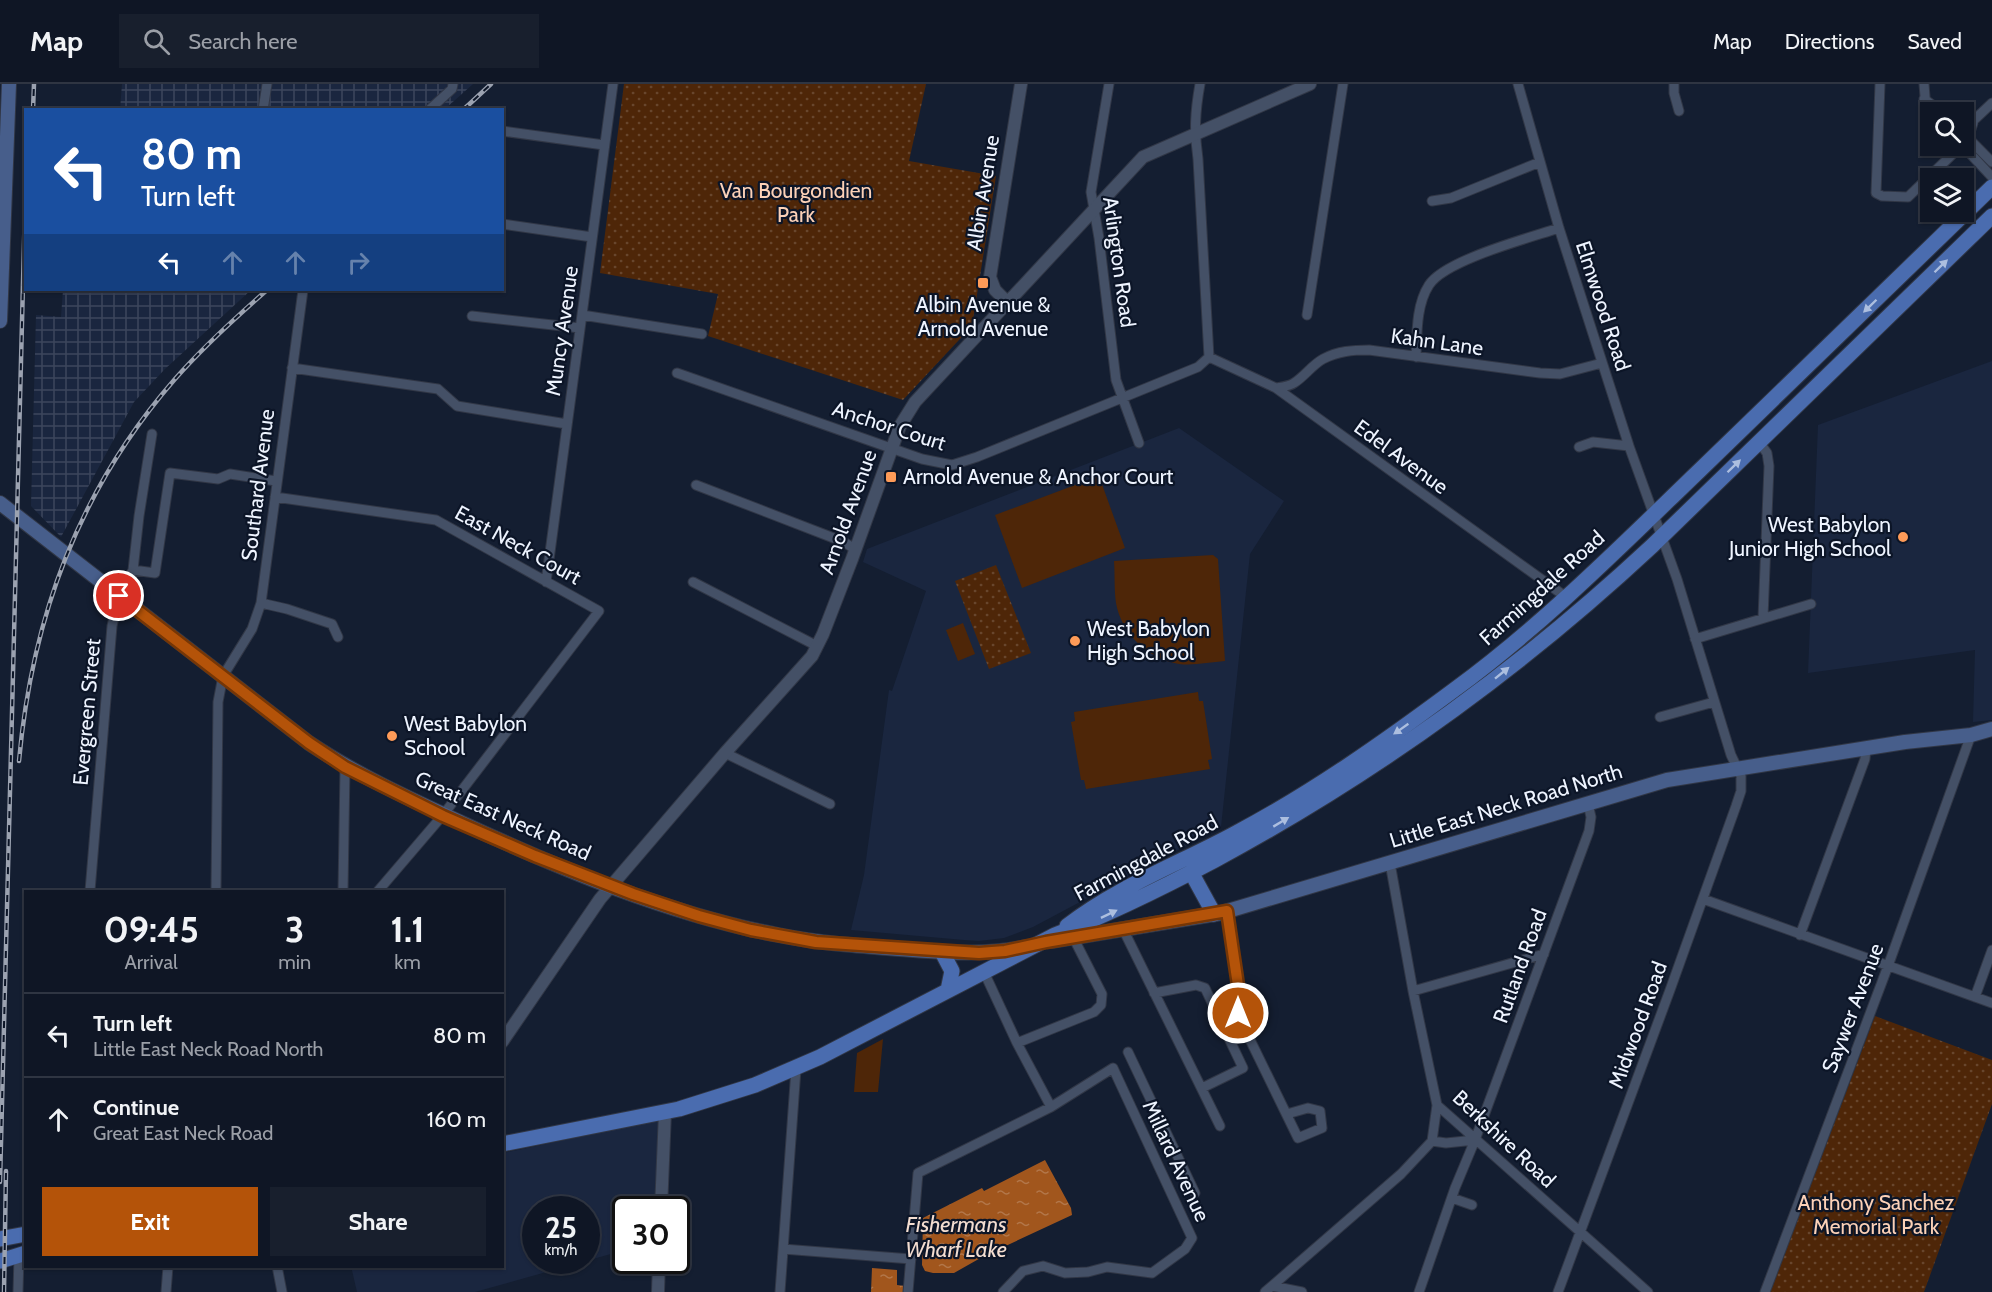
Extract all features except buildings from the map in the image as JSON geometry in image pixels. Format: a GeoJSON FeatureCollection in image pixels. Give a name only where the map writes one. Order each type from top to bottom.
{"type":"FeatureCollection","features":[{"type":"Feature","properties":{"kind":"main road"},"geometry":{"type":"LineString","coordinates":[[0,321],[3,171],[9,84]]}},
{"type":"Feature","properties":{"kind":"main road"},"geometry":{"type":"LineString","coordinates":[[1658,525],[1706,478],[1742,429],[1992,187]]}},
{"type":"Feature","properties":{"kind":"main road","name":"Farmingdale Road"},"geometry":{"type":"LineString","coordinates":[[1055,935],[1090,908],[1241,830],[1350,764],[1458,688],[1566,597],[1760,442],[1992,216]]}},
{"type":"Feature","properties":{"kind":"main road"},"geometry":{"type":"LineString","coordinates":[[1912,293],[1909,279],[1927,250]]}},
{"type":"Feature","properties":{"kind":"main road"},"geometry":{"type":"LineString","coordinates":[[1884,321],[1901,292],[1898,279]]}},
{"type":"Feature","properties":{"kind":"main road","name":"Great East Neck Road"},"geometry":{"type":"LineString","coordinates":[[0,503],[309,743],[345,767],[443,816],[535,856],[611,886],[699,916],[780,936],[842,945],[942,952],[987,953],[1036,944]]}},
{"type":"Feature","properties":{"kind":"main road","name":"Farmingdale Road"},"geometry":{"type":"LineString","coordinates":[[984,972],[1036,944],[1098,919],[1191,872],[1304,809],[1390,753],[1490,682],[1577,612],[1658,525]]}},
{"type":"Feature","properties":{"kind":"main road","name":"Little East Neck Road North"},"geometry":{"type":"LineString","coordinates":[[1036,944],[1220,913],[1667,780],[1941,737],[1971,735],[1992,729]]}},
{"type":"Feature","properties":{"kind":"main road"},"geometry":{"type":"LineString","coordinates":[[1971,735],[1992,741]]}},
{"type":"Feature","properties":{"kind":"main road"},"geometry":{"type":"LineString","coordinates":[[1191,872],[1220,913]]}},
{"type":"Feature","properties":{"kind":"main road"},"geometry":{"type":"LineString","coordinates":[[942,952],[952,971],[948,990]]}},
{"type":"Feature","properties":{"kind":"main road"},"geometry":{"type":"LineString","coordinates":[[504,1144],[665,1112],[726,1095],[796,1069],[984,972]]}},
{"type":"Feature","properties":{"kind":"main road"},"geometry":{"type":"LineString","coordinates":[[0,1239],[24,1234]]}},
{"type":"Feature","properties":{"kind":"main road"},"geometry":{"type":"LineString","coordinates":[[0,1261],[22,1254]]}},
{"type":"Feature","properties":{"kind":"street"},"geometry":{"type":"LineString","coordinates":[[263,108],[267,84]]}},
{"type":"Feature","properties":{"kind":"street","name":"Muncy Avenue"},"geometry":{"type":"LineString","coordinates":[[546,582],[613,84]]}},
{"type":"Feature","properties":{"kind":"street","name":"Albin Avenue"},"geometry":{"type":"LineString","coordinates":[[1007,303],[995,290],[990,277],[1021,84]]}},
{"type":"Feature","properties":{"kind":"street","name":"Arlington Road"},"geometry":{"type":"LineString","coordinates":[[1109,84],[1091,192],[1099,238],[1116,380],[1138,443]]}},
{"type":"Feature","properties":{"kind":"street"},"geometry":{"type":"LineString","coordinates":[[1200,84],[1194,118],[1194,134],[1198,159],[1209,357]]}},
{"type":"Feature","properties":{"kind":"street","name":"Arnold Avenue"},"geometry":{"type":"LineString","coordinates":[[504,1039],[611,886],[725,753],[806,664],[818,646],[856,550],[891,449],[902,421],[911,408],[1143,158],[1288,89],[1311,84]]}},
{"type":"Feature","properties":{"kind":"street"},"geometry":{"type":"LineString","coordinates":[[1307,315],[1344,84]]}},
{"type":"Feature","properties":{"kind":"street","name":"Elmwood Road"},"geometry":{"type":"LineString","coordinates":[[1518,84],[1559,228],[1602,363],[1695,639]]}},
{"type":"Feature","properties":{"kind":"street"},"geometry":{"type":"LineString","coordinates":[[1674,84],[1679,111]]}},
{"type":"Feature","properties":{"kind":"street"},"geometry":{"type":"LineString","coordinates":[[1880,84],[1876,193],[1882,196],[1908,197],[1949,156]]}},
{"type":"Feature","properties":{"kind":"street"},"geometry":{"type":"LineString","coordinates":[[1924,84],[1925,102]]}},
{"type":"Feature","properties":{"kind":"street"},"geometry":{"type":"LineString","coordinates":[[431,108],[452,86]]}},
{"type":"Feature","properties":{"kind":"street"},"geometry":{"type":"LineString","coordinates":[[1924,99],[1928,102]]}},
{"type":"Feature","properties":{"kind":"street"},"geometry":{"type":"LineString","coordinates":[[1974,120],[1992,103]]}},
{"type":"Feature","properties":{"kind":"street"},"geometry":{"type":"LineString","coordinates":[[504,131],[604,145]]}},
{"type":"Feature","properties":{"kind":"street"},"geometry":{"type":"LineString","coordinates":[[1974,148],[1992,162]]}},
{"type":"Feature","properties":{"kind":"street"},"geometry":{"type":"LineString","coordinates":[[1974,154],[1992,177]]}},
{"type":"Feature","properties":{"kind":"street"},"geometry":{"type":"LineString","coordinates":[[1432,201],[1451,198],[1540,162]]}},
{"type":"Feature","properties":{"kind":"street"},"geometry":{"type":"LineString","coordinates":[[504,224],[592,237]]}},
{"type":"Feature","properties":{"kind":"street"},"geometry":{"type":"LineString","coordinates":[[1416,357],[1418,321],[1422,301],[1429,285],[1438,275],[1454,265],[1559,228]]}},
{"type":"Feature","properties":{"kind":"street","name":"Southard Avenue"},"geometry":{"type":"LineString","coordinates":[[223,676],[252,629],[261,603],[303,291]]}},
{"type":"Feature","properties":{"kind":"street"},"geometry":{"type":"LineString","coordinates":[[472,315],[580,328]]}},
{"type":"Feature","properties":{"kind":"street"},"geometry":{"type":"LineString","coordinates":[[582,315],[702,334]]}},
{"type":"Feature","properties":{"kind":"street","name":"Kahn Lane"},"geometry":{"type":"LineString","coordinates":[[1276,388],[1294,384],[1306,371],[1338,352],[1369,351],[1560,374],[1602,363]]}},
{"type":"Feature","properties":{"kind":"street","name":"Edel Avenue"},"geometry":{"type":"LineString","coordinates":[[1209,357],[1276,388],[1566,597]]}},
{"type":"Feature","properties":{"kind":"street","name":"Anchor Court"},"geometry":{"type":"LineString","coordinates":[[677,373],[891,449],[952,465],[1122,399],[1198,367],[1209,357]]}},
{"type":"Feature","properties":{"kind":"street"},"geometry":{"type":"LineString","coordinates":[[292,368],[438,389],[457,406],[567,424]]}},
{"type":"Feature","properties":{"kind":"street","name":"Evergreen Street"},"geometry":{"type":"LineString","coordinates":[[90,890],[112,626],[119,596],[133,570],[152,434]]}},
{"type":"Feature","properties":{"kind":"street"},"geometry":{"type":"LineString","coordinates":[[1580,447],[1593,442],[1629,446]]}},
{"type":"Feature","properties":{"kind":"street"},"geometry":{"type":"LineString","coordinates":[[1760,442],[1767,453],[1769,466],[1763,618]]}},
{"type":"Feature","properties":{"kind":"street"},"geometry":{"type":"LineString","coordinates":[[133,570],[156,573],[170,473],[219,479],[230,474],[276,481]]}},
{"type":"Feature","properties":{"kind":"street"},"geometry":{"type":"LineString","coordinates":[[696,485],[844,542],[856,550]]}},
{"type":"Feature","properties":{"kind":"street","name":"East Neck Court"},"geometry":{"type":"LineString","coordinates":[[274,496],[436,520],[599,611],[443,816]]}},
{"type":"Feature","properties":{"kind":"street"},"geometry":{"type":"LineString","coordinates":[[693,582],[818,646]]}},
{"type":"Feature","properties":{"kind":"street"},"geometry":{"type":"LineString","coordinates":[[261,603],[332,624],[338,637]]}},
{"type":"Feature","properties":{"kind":"street"},"geometry":{"type":"LineString","coordinates":[[1695,639],[1811,604]]}},
{"type":"Feature","properties":{"kind":"street","name":"Midwood Road"},"geometry":{"type":"LineString","coordinates":[[1558,1292],[1741,791],[1741,776],[1731,755],[1695,639]]}},
{"type":"Feature","properties":{"kind":"street"},"geometry":{"type":"LineString","coordinates":[[216,890],[218,702],[223,676]]}},
{"type":"Feature","properties":{"kind":"street"},"geometry":{"type":"LineString","coordinates":[[1660,717],[1714,702]]}},
{"type":"Feature","properties":{"kind":"street","name":"Saywer Avenue"},"geometry":{"type":"LineString","coordinates":[[1765,1292],[1888,966],[1971,735]]}},
{"type":"Feature","properties":{"kind":"street"},"geometry":{"type":"LineString","coordinates":[[1800,935],[1865,759],[1866,749]]}},
{"type":"Feature","properties":{"kind":"street"},"geometry":{"type":"LineString","coordinates":[[725,753],[830,804]]}},
{"type":"Feature","properties":{"kind":"street"},"geometry":{"type":"LineString","coordinates":[[343,890],[345,767]]}},
{"type":"Feature","properties":{"kind":"street","name":"Rutland Road"},"geometry":{"type":"LineString","coordinates":[[1419,1292],[1589,831],[1591,817],[1588,804]]}},
{"type":"Feature","properties":{"kind":"street"},"geometry":{"type":"LineString","coordinates":[[379,890],[443,816]]}},
{"type":"Feature","properties":{"kind":"street","name":"Berkshire Road"},"geometry":{"type":"LineString","coordinates":[[1390,863],[1413,991],[1437,1105],[1648,1292]]}},
{"type":"Feature","properties":{"kind":"street"},"geometry":{"type":"LineString","coordinates":[[1703,899],[1992,1003]]}},
{"type":"Feature","properties":{"kind":"street"},"geometry":{"type":"LineString","coordinates":[[1220,913],[1239,992],[1238,1013],[1287,1114]]}},
{"type":"Feature","properties":{"kind":"street"},"geometry":{"type":"LineString","coordinates":[[1123,929],[1220,1126]]}},
{"type":"Feature","properties":{"kind":"street"},"geometry":{"type":"LineString","coordinates":[[1017,1043],[1094,1012],[1101,1005],[1102,994],[1073,937]]}},
{"type":"Feature","properties":{"kind":"street"},"geometry":{"type":"LineString","coordinates":[[1975,997],[1992,950]]}},
{"type":"Feature","properties":{"kind":"street"},"geometry":{"type":"LineString","coordinates":[[1413,991],[1544,954]]}},
{"type":"Feature","properties":{"kind":"street"},"geometry":{"type":"LineString","coordinates":[[984,972],[1017,1043],[1051,1107]]}},
{"type":"Feature","properties":{"kind":"street"},"geometry":{"type":"LineString","coordinates":[[1154,993],[1196,985],[1205,988],[1242,1068],[1202,1088]]}},
{"type":"Feature","properties":{"kind":"street"},"geometry":{"type":"LineString","coordinates":[[1128,1052],[1195,1193]]}},
{"type":"Feature","properties":{"kind":"street","name":"Millard Avenue"},"geometry":{"type":"LineString","coordinates":[[908,1292],[918,1173],[1051,1107],[1113,1068],[1192,1238],[1185,1250],[1152,1273],[1107,1267],[1088,1272],[1065,1273],[1042,1266],[1023,1271],[1003,1292]]}},
{"type":"Feature","properties":{"kind":"street"},"geometry":{"type":"LineString","coordinates":[[780,1292],[796,1069]]}},
{"type":"Feature","properties":{"kind":"street"},"geometry":{"type":"LineString","coordinates":[[1269,1289],[1401,1174],[1432,1141],[1437,1105]]}},
{"type":"Feature","properties":{"kind":"street"},"geometry":{"type":"LineString","coordinates":[[662,1196],[665,1112]]}},
{"type":"Feature","properties":{"kind":"street"},"geometry":{"type":"LineString","coordinates":[[1432,1141],[1446,1143],[1475,1140]]}},
{"type":"Feature","properties":{"kind":"street"},"geometry":{"type":"LineString","coordinates":[[1452,1198],[1472,1205]]}},
{"type":"Feature","properties":{"kind":"street"},"geometry":{"type":"LineString","coordinates":[[783,1249],[911,1258]]}},
{"type":"Feature","properties":{"kind":"street"},"geometry":{"type":"LineString","coordinates":[[18,1292],[22,1254]]}},
{"type":"Feature","properties":{"kind":"street"},"geometry":{"type":"LineString","coordinates":[[166,1292],[168,1268]]}},
{"type":"Feature","properties":{"kind":"street"},"geometry":{"type":"LineString","coordinates":[[277,1268],[282,1292]]}},
{"type":"Feature","properties":{"kind":"street"},"geometry":{"type":"LineString","coordinates":[[658,1292],[659,1274]]}},
{"type":"Feature","properties":{"kind":"street"},"geometry":{"type":"LineString","coordinates":[[1269,1289],[1302,1292]]}},
{"type":"Feature","properties":{"kind":"shaded area"},"geometry":{"type":"Polygon","coordinates":[[[122,84],[473,84],[446,108],[120,108],[122,84]]]}},
{"type":"Feature","properties":{"kind":"shaded area"},"geometry":{"type":"Polygon","coordinates":[[[63,291],[250,291],[165,369],[134,402],[61,537],[31,506],[36,315],[61,317],[63,291]]]}},
{"type":"Feature","properties":{"kind":"shaded area","name":"West Babylon Junior High School"},"geometry":{"type":"Polygon","coordinates":[[[1992,361],[1992,720],[1973,722],[1975,650],[1808,673],[1818,425],[1992,361]]]}},
{"type":"Feature","properties":{"kind":"shaded area","name":"West Babylon High School"},"geometry":{"type":"Polygon","coordinates":[[[1179,428],[1284,501],[1250,554],[1221,827],[1033,927],[1004,938],[979,941],[851,930],[864,875],[889,690],[892,691],[926,591],[863,562],[867,549],[1179,428]]]}},
{"type":"Feature","properties":{"kind":"shaded area"},"geometry":{"type":"Polygon","coordinates":[[[659,1120],[656,1196],[612,1196],[612,1254],[600,1257],[600,1196],[522,1196],[522,1274],[539,1274],[475,1292],[357,1292],[351,1268],[504,1268],[504,1153],[659,1120]]]}},
{"type":"Feature","properties":{"kind":"green space","name":"Van Bourgondien Park"},"geometry":{"type":"Polygon","coordinates":[[[624,84],[926,84],[909,161],[996,176],[972,326],[903,400],[708,336],[718,294],[600,273],[624,84]]]}},
{"type":"Feature","properties":{"kind":"green space"},"geometry":{"type":"Polygon","coordinates":[[[1099,476],[1125,548],[1022,588],[995,515],[1099,476]]]}},
{"type":"Feature","properties":{"kind":"green space"},"geometry":{"type":"Polygon","coordinates":[[[1213,555],[1218,559],[1225,661],[1179,664],[1157,657],[1130,634],[1119,614],[1115,598],[1114,561],[1213,555]]]}},
{"type":"Feature","properties":{"kind":"green space"},"geometry":{"type":"Polygon","coordinates":[[[996,565],[1031,653],[989,669],[955,581],[996,565]]]}},
{"type":"Feature","properties":{"kind":"green space"},"geometry":{"type":"Polygon","coordinates":[[[963,623],[975,654],[958,661],[946,630],[963,623]]]}},
{"type":"Feature","properties":{"kind":"green space"},"geometry":{"type":"Polygon","coordinates":[[[1198,692],[1199,701],[1203,701],[1212,759],[1208,760],[1210,769],[1086,789],[1084,780],[1081,780],[1071,722],[1075,721],[1074,712],[1198,692]]]}},
{"type":"Feature","properties":{"kind":"green space","name":"Anthony Sanchez Memorial Park"},"geometry":{"type":"Polygon","coordinates":[[[1875,1016],[1992,1060],[1992,1104],[1924,1292],[1770,1292],[1875,1016]]]}},
{"type":"Feature","properties":{"kind":"green space"},"geometry":{"type":"Polygon","coordinates":[[[883,1039],[878,1092],[854,1092],[857,1053],[883,1039]]]}},
{"type":"Feature","properties":{"kind":"water","name":"Fishermans Wharf Lake"},"geometry":{"type":"Polygon","coordinates":[[[1045,1160],[1071,1208],[1072,1215],[984,1256],[954,1273],[925,1271],[922,1265],[923,1218],[982,1188],[984,1191],[1045,1160]]]}},
{"type":"Feature","properties":{"kind":"water"},"geometry":{"type":"Polygon","coordinates":[[[872,1268],[897,1270],[897,1285],[905,1286],[904,1292],[871,1292],[872,1268]]]}},
{"type":"Feature","properties":{"kind":"railway"},"geometry":{"type":"LineString","coordinates":[[33,108],[34,84]]}},
{"type":"Feature","properties":{"kind":"railway"},"geometry":{"type":"LineString","coordinates":[[465,108],[491,84]]}},
{"type":"Feature","properties":{"kind":"railway"},"geometry":{"type":"LineString","coordinates":[[0,1182],[24,244]]}},
{"type":"Feature","properties":{"kind":"railway"},"geometry":{"type":"LineString","coordinates":[[19,761],[25,708],[35,656],[66,557],[87,510],[112,465],[141,421],[175,379],[219,333],[266,291]]}},
{"type":"Feature","properties":{"kind":"railway"},"geometry":{"type":"LineString","coordinates":[[4,1292],[6,1171]]}},
{"type":"Feature","properties":{"kind":"place","name":"Albin Avenue & Arnold Avenue"},"geometry":{"type":"Point","coordinates":[983,283]}},
{"type":"Feature","properties":{"kind":"place","name":"Arnold Avenue & Anchor Court"},"geometry":{"type":"Point","coordinates":[891,477]}},
{"type":"Feature","properties":{"kind":"place","name":"West Babylon Junior High School"},"geometry":{"type":"Point","coordinates":[1903,537]}},
{"type":"Feature","properties":{"kind":"place","name":"West Babylon High School"},"geometry":{"type":"Point","coordinates":[1075,641]}},
{"type":"Feature","properties":{"kind":"place","name":"West Babylon School"},"geometry":{"type":"Point","coordinates":[392,736]}},
{"type":"Feature","properties":{"kind":"route"},"geometry":{"type":"LineString","coordinates":[[119,596],[309,743],[345,767],[443,816],[535,856],[633,894],[699,916],[780,936],[842,945],[972,953],[1005,951],[1227,911],[1239,992],[1238,1013]]}}]}
